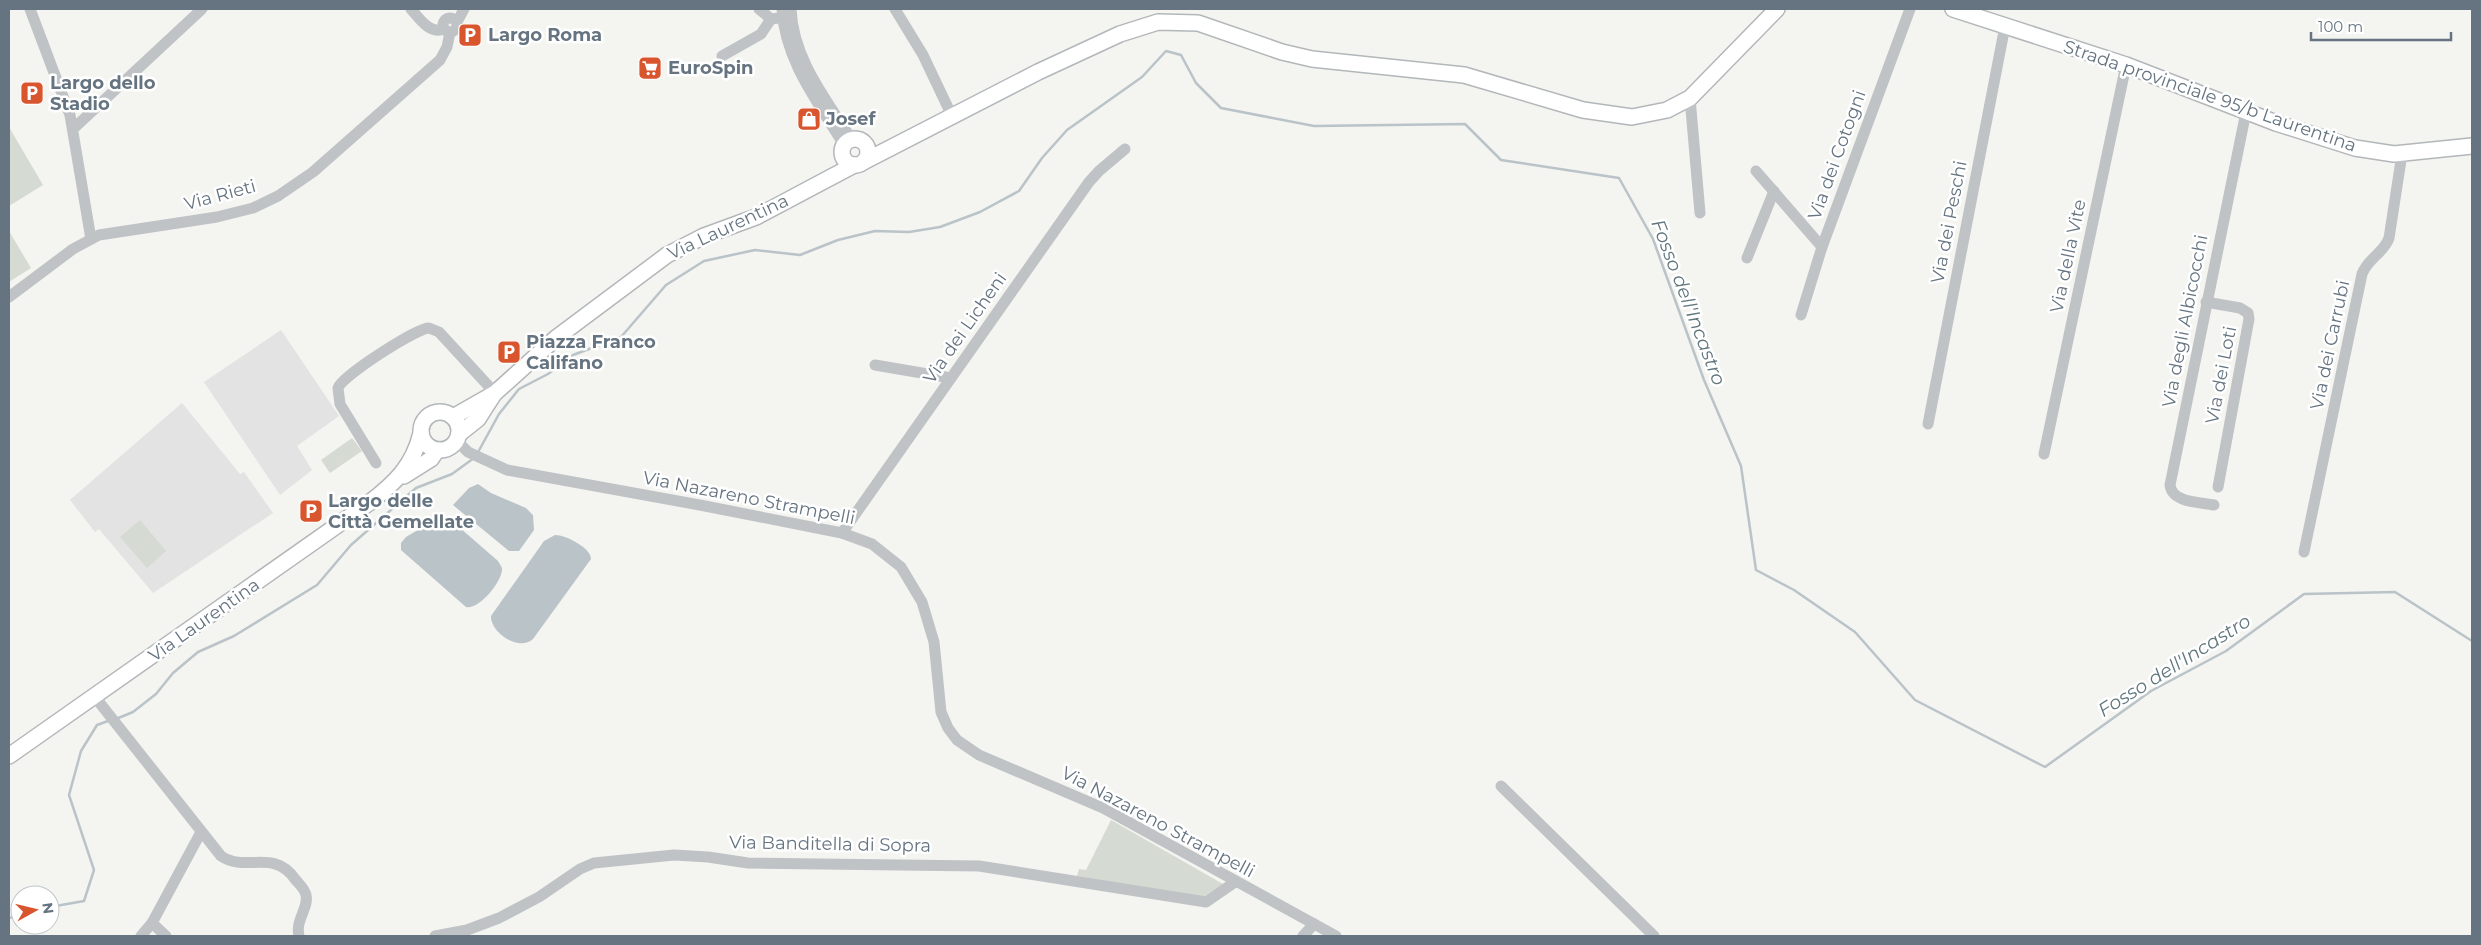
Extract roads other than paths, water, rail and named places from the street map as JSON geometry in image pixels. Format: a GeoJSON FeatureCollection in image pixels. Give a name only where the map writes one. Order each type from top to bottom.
{"type":"FeatureCollection","features":[{"type":"Feature","properties":{"kind":"main road"},"geometry":{"type":"LineString","coordinates":[[1690,98],[1777,9]]}},
{"type":"Feature","properties":{"kind":"main road","name":"Strada provinciale 95/b Laurentina"},"geometry":{"type":"LineString","coordinates":[[1953,9],[2126,65],[2246,112],[2356,148],[2379,153],[2402,154],[2472,146]]}},
{"type":"Feature","properties":{"kind":"main road","name":"Via Laurentina"},"geometry":{"type":"LineString","coordinates":[[453,417],[495,393],[556,338],[667,255],[704,236],[756,217],[1038,72],[1127,32],[1162,22],[1198,23],[1292,55],[1330,61],[1455,74],[1491,81],[1571,107],[1608,116],[1648,115],[1674,107],[1690,98]]}},
{"type":"Feature","properties":{"kind":"main road","name":"Via Laurentina"},"geometry":{"type":"LineString","coordinates":[[825,180],[850,145],[883,142],[935,124]]}},
{"type":"Feature","properties":{"kind":"main road"},"geometry":{"type":"LineString","coordinates":[[850,145],[868,153],[859,163],[844,160],[850,145]]}},
{"type":"Feature","properties":{"kind":"main road","name":"Via Laurentina"},"geometry":{"type":"LineString","coordinates":[[458,438],[478,419],[495,393]]}},
{"type":"Feature","properties":{"kind":"main road"},"geometry":{"type":"LineString","coordinates":[[434,413],[447,413],[453,417],[459,428],[458,438],[449,449],[437,450],[427,445],[421,433],[424,421],[434,413]]}},
{"type":"Feature","properties":{"kind":"main road","name":"Via Laurentina"},"geometry":{"type":"LineString","coordinates":[[396,480],[412,461],[421,433]]}},
{"type":"Feature","properties":{"kind":"main road","name":"Via Laurentina"},"geometry":{"type":"LineString","coordinates":[[9,756],[354,515],[396,480],[432,459],[437,450]]}},
{"type":"Feature","properties":{"kind":"street"},"geometry":{"type":"LineString","coordinates":[[30,9],[73,129],[73,142],[91,239]]}},
{"type":"Feature","properties":{"kind":"street"},"geometry":{"type":"LineString","coordinates":[[73,129],[202,9]]}},
{"type":"Feature","properties":{"kind":"street"},"geometry":{"type":"LineString","coordinates":[[411,9],[428,26],[438,30],[447,30],[444,22],[447,18],[452,17],[457,22],[464,9]]}},
{"type":"Feature","properties":{"kind":"street"},"geometry":{"type":"LineString","coordinates":[[759,9],[771,19]]}},
{"type":"Feature","properties":{"kind":"street"},"geometry":{"type":"LineString","coordinates":[[894,9],[914,40],[952,116]]}},
{"type":"Feature","properties":{"kind":"street","name":"Via dei Cotogni"},"geometry":{"type":"LineString","coordinates":[[1801,315],[1822,247],[1910,9]]}},
{"type":"Feature","properties":{"kind":"street"},"geometry":{"type":"LineString","coordinates":[[722,56],[761,34],[771,19],[785,11],[803,61],[850,145]]}},
{"type":"Feature","properties":{"kind":"street","name":"Via dei Peschi"},"geometry":{"type":"LineString","coordinates":[[1928,424],[2005,26]]}},
{"type":"Feature","properties":{"kind":"street","name":"Via Rieti"},"geometry":{"type":"LineString","coordinates":[[9,297],[73,249],[91,239],[118,231],[217,217],[254,208],[278,196],[313,172],[440,60],[447,47],[447,30]]}},
{"type":"Feature","properties":{"kind":"street","name":"Via della Vite"},"geometry":{"type":"LineString","coordinates":[[2044,454],[2126,65]]}},
{"type":"Feature","properties":{"kind":"street"},"geometry":{"type":"LineString","coordinates":[[1690,98],[1700,213]]}},
{"type":"Feature","properties":{"kind":"street","name":"Via degli Albicocchi"},"geometry":{"type":"LineString","coordinates":[[2214,505],[2177,497],[2171,492],[2170,485],[2246,112]]}},
{"type":"Feature","properties":{"kind":"street","name":"Via dei Licheni"},"geometry":{"type":"LineString","coordinates":[[842,533],[1089,182],[1125,149]]}},
{"type":"Feature","properties":{"kind":"street","name":"Via dei Carrubi"},"geometry":{"type":"LineString","coordinates":[[2304,552],[2362,274],[2367,264],[2384,249],[2389,238],[2402,154]]}},
{"type":"Feature","properties":{"kind":"street"},"geometry":{"type":"LineString","coordinates":[[1756,171],[1822,247]]}},
{"type":"Feature","properties":{"kind":"street"},"geometry":{"type":"LineString","coordinates":[[1747,258],[1774,191]]}},
{"type":"Feature","properties":{"kind":"street","name":"Via dei Loti"},"geometry":{"type":"LineString","coordinates":[[2206,302],[2242,309],[2248,312],[2250,319],[2218,486]]}},
{"type":"Feature","properties":{"kind":"street"},"geometry":{"type":"LineString","coordinates":[[376,463],[340,404],[337,392],[339,384],[346,377],[414,333],[429,328],[439,332],[495,393]]}},
{"type":"Feature","properties":{"kind":"street"},"geometry":{"type":"LineString","coordinates":[[875,365],[951,378]]}},
{"type":"Feature","properties":{"kind":"street","name":"Via Nazareno Strampelli"},"geometry":{"type":"LineString","coordinates":[[458,438],[468,452],[507,470],[842,533],[861,539],[881,549],[902,567],[914,585],[926,612],[934,642],[941,712],[948,728],[957,740],[985,757],[1103,808],[1336,936]]}},
{"type":"Feature","properties":{"kind":"street"},"geometry":{"type":"LineString","coordinates":[[95,697],[201,832],[225,859],[272,862],[282,865],[290,871],[306,895],[305,905],[299,920],[299,936]]}},
{"type":"Feature","properties":{"kind":"street"},"geometry":{"type":"LineString","coordinates":[[1501,786],[1654,936]]}},
{"type":"Feature","properties":{"kind":"street"},"geometry":{"type":"LineString","coordinates":[[141,936],[152,923],[201,832]]}},
{"type":"Feature","properties":{"kind":"street","name":"Via Banditella di Sopra"},"geometry":{"type":"LineString","coordinates":[[435,936],[467,930],[499,918],[539,897],[580,869],[594,862],[668,856],[701,856],[748,863],[973,866],[1206,902],[1235,882]]}},
{"type":"Feature","properties":{"kind":"street"},"geometry":{"type":"LineString","coordinates":[[152,923],[166,936]]}},
{"type":"Feature","properties":{"kind":"street"},"geometry":{"type":"LineString","coordinates":[[1303,936],[1314,924]]}},
{"type":"Feature","properties":{"kind":"waterway","name":"Fosso dell'Incastro"},"geometry":{"type":"LineString","coordinates":[[477,454],[499,414],[519,389],[548,374],[573,355],[621,337],[666,285],[704,261],[755,250],[800,255],[838,240],[875,231],[909,232],[940,227],[980,212],[1019,191],[1042,158],[1067,130],[1142,77],[1166,51],[1181,55],[1196,83],[1221,108],[1314,126],[1465,124],[1501,160],[1619,178],[1653,239],[1704,380],[1741,466],[1756,570],[1794,590],[1855,632],[1915,700],[2045,767],[2151,691],[2226,651],[2304,594],[2395,592],[2472,641]]}},
{"type":"Feature","properties":{"kind":"waterway","name":"Fosso dell'Incastro"},"geometry":{"type":"LineString","coordinates":[[116,719],[133,712],[156,694],[173,673],[198,652],[234,636],[317,585],[351,545],[416,488],[452,474],[474,458]]}},
{"type":"Feature","properties":{"kind":"waterway","name":"Fosso dell'Incastro"},"geometry":{"type":"LineString","coordinates":[[60,905],[84,901],[94,870],[69,795],[81,751],[97,725],[108,721]]}},
{"type":"Feature","properties":{"kind":"place","name":"Largo Roma"},"geometry":{"type":"Point","coordinates":[470,35]}},
{"type":"Feature","properties":{"kind":"place","name":"EuroSpin"},"geometry":{"type":"Point","coordinates":[650,68]}},
{"type":"Feature","properties":{"kind":"place","name":"Largo dello Stadio"},"geometry":{"type":"Point","coordinates":[32,93]}},
{"type":"Feature","properties":{"kind":"place","name":"Josef"},"geometry":{"type":"Point","coordinates":[809,119]}},
{"type":"Feature","properties":{"kind":"place","name":"Piazza Franco Califano"},"geometry":{"type":"Point","coordinates":[509,352]}},
{"type":"Feature","properties":{"kind":"place","name":"Largo delle Città Gemellate"},"geometry":{"type":"Point","coordinates":[311,511]}}]}
